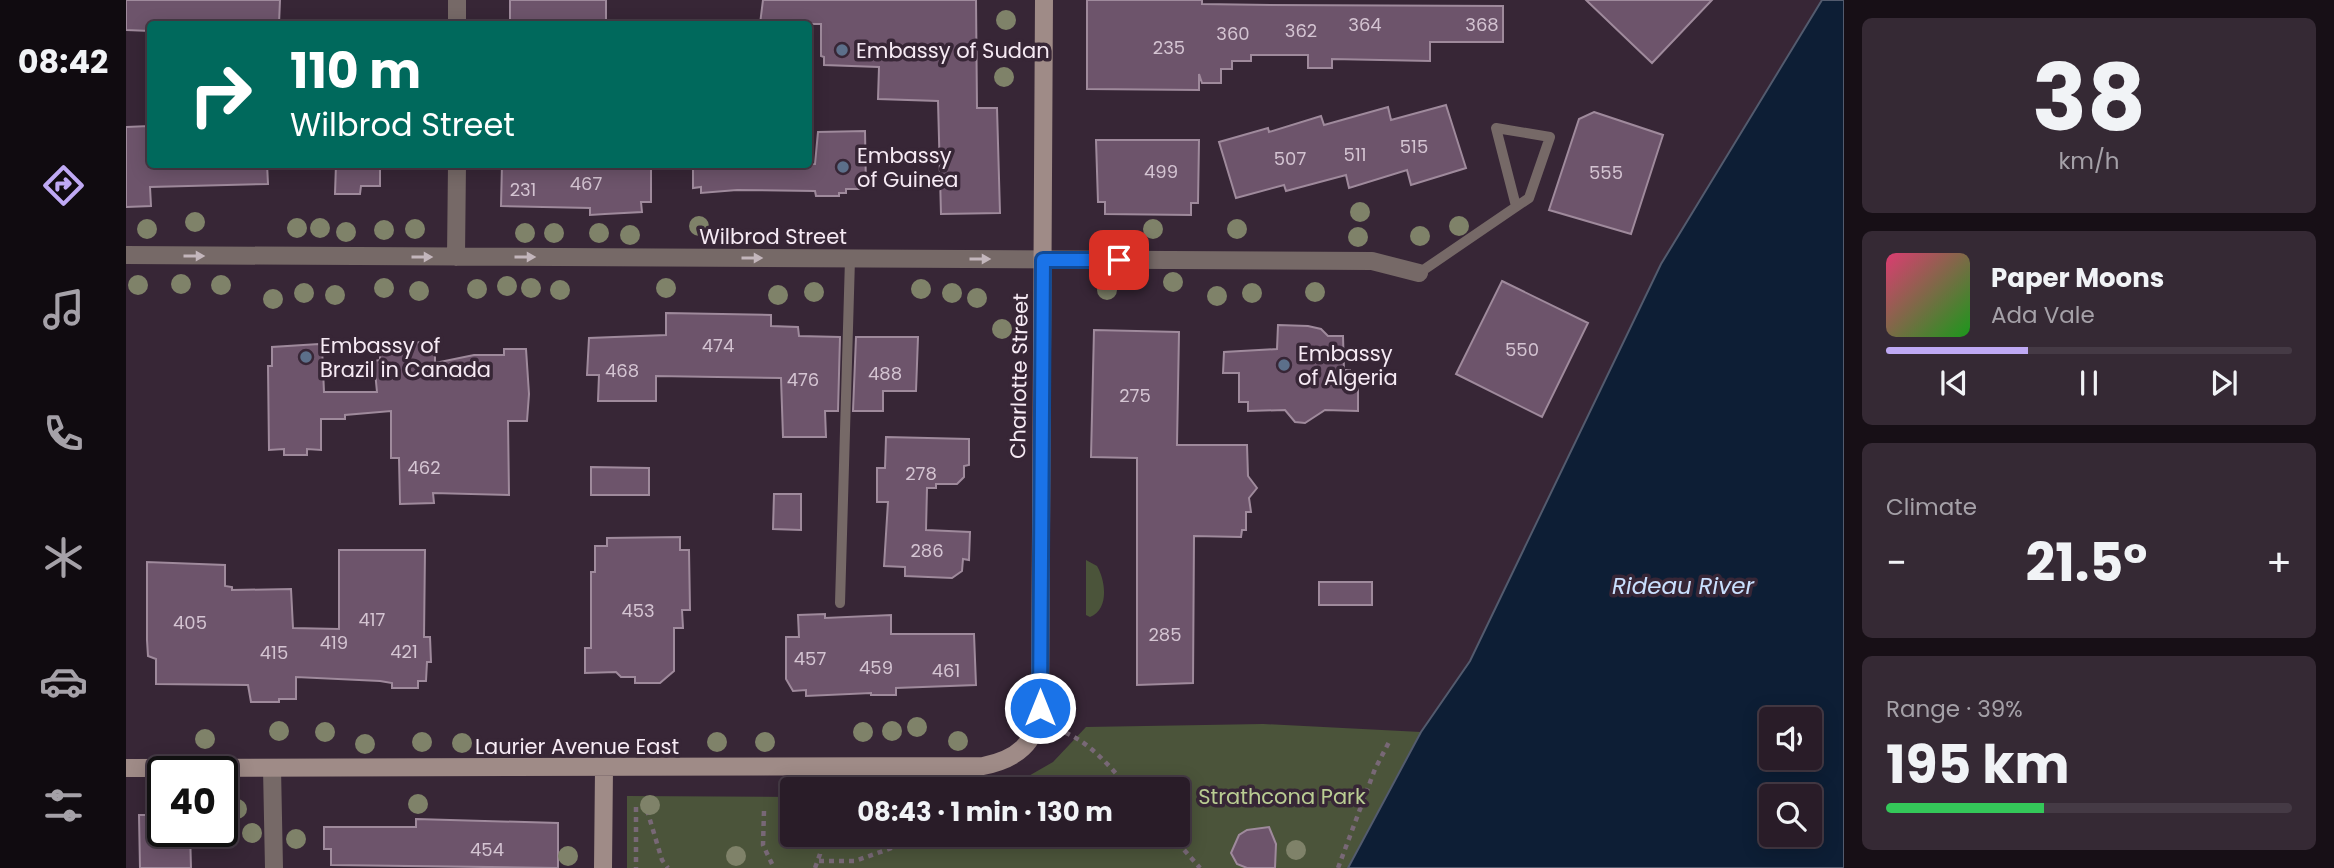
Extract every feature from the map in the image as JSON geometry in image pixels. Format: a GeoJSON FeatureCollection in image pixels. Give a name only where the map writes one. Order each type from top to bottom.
{"type":"FeatureCollection","features":[{"type":"Feature","properties":{"kind":"street"},"geometry":{"type":"LineString","coordinates":[[457,0],[457,21]]}},
{"type":"Feature","properties":{"kind":"street","name":"Charlotte Street"},"geometry":{"type":"LineString","coordinates":[[1024,749],[1033,737],[1040,708],[1044,0]]}},
{"type":"Feature","properties":{"kind":"street"},"geometry":{"type":"LineString","coordinates":[[456,257],[457,168]]}},
{"type":"Feature","properties":{"kind":"street","name":"Wilbrod Street"},"geometry":{"type":"LineString","coordinates":[[126,255],[1371,261],[1419,273]]}},
{"type":"Feature","properties":{"kind":"street","name":"Laurier Avenue East"},"geometry":{"type":"LineString","coordinates":[[126,768],[604,769],[983,766],[1012,757],[1024,749]]}},
{"type":"Feature","properties":{"kind":"street"},"geometry":{"type":"LineString","coordinates":[[272,768],[274,868]]}},
{"type":"Feature","properties":{"kind":"street"},"geometry":{"type":"LineString","coordinates":[[603,868],[604,769]]}},
{"type":"Feature","properties":{"kind":"lane"},"geometry":{"type":"LineString","coordinates":[[1419,273],[1528,198],[1550,137],[1496,128],[1516,206]]}},
{"type":"Feature","properties":{"kind":"lane"},"geometry":{"type":"LineString","coordinates":[[841,603],[850,259]]}},
{"type":"Feature","properties":{"kind":"path"},"geometry":{"type":"LineString","coordinates":[[1076,735],[1119,777]]}},
{"type":"Feature","properties":{"kind":"path"},"geometry":{"type":"LineString","coordinates":[[1338,868],[1375,769],[1389,742]]}},
{"type":"Feature","properties":{"kind":"path"},"geometry":{"type":"LineString","coordinates":[[636,807],[636,868]]}},
{"type":"Feature","properties":{"kind":"path"},"geometry":{"type":"LineString","coordinates":[[648,810],[668,868]]}},
{"type":"Feature","properties":{"kind":"path"},"geometry":{"type":"LineString","coordinates":[[764,811],[763,845],[774,868]]}},
{"type":"Feature","properties":{"kind":"path"},"geometry":{"type":"LineString","coordinates":[[815,868],[819,861],[820,847]]}},
{"type":"Feature","properties":{"kind":"path"},"geometry":{"type":"LineString","coordinates":[[819,861],[855,860],[893,847]]}},
{"type":"Feature","properties":{"kind":"path"},"geometry":{"type":"LineString","coordinates":[[1182,847],[1200,868]]}},
{"type":"Feature","properties":{"kind":"green space"},"geometry":{"type":"Polygon","coordinates":[[[1086,560],[1097,566],[1104,587],[1103,602],[1090,617],[1086,615],[1086,560]]]}},
{"type":"Feature","properties":{"kind":"green space","name":"Strathcona Park"},"geometry":{"type":"Polygon","coordinates":[[[1263,724],[1421,732],[1348,868],[627,868],[627,796],[780,797],[780,847],[1190,847],[1190,777],[1027,777],[1053,762],[1086,727],[1263,724]]]}},
{"type":"Feature","properties":{"kind":"water","name":"Rideau River"},"geometry":{"type":"Polygon","coordinates":[[[1822,0],[1844,0],[1844,868],[1348,868],[1421,732],[1470,661],[1661,264],[1822,0]]]}},
{"type":"Feature","properties":{"kind":"building"},"geometry":{"type":"Polygon","coordinates":[[[126,0],[280,0],[279,21],[147,21],[147,31],[126,30],[126,0]]]}},
{"type":"Feature","properties":{"kind":"building"},"geometry":{"type":"Polygon","coordinates":[[[510,0],[606,0],[606,21],[510,21],[510,0]]]}},
{"type":"Feature","properties":{"kind":"building"},"geometry":{"type":"Polygon","coordinates":[[[763,0],[976,0],[977,108],[997,108],[1000,213],[941,214],[938,101],[878,99],[879,67],[824,65],[824,57],[821,56],[821,24],[812,24],[812,21],[760,21],[763,0]]]}},
{"type":"Feature","properties":{"kind":"building"},"geometry":{"type":"Polygon","coordinates":[[[1087,0],[1202,0],[1202,4],[1271,5],[1503,6],[1503,42],[1430,42],[1430,61],[1332,59],[1332,68],[1308,68],[1308,55],[1251,55],[1251,61],[1232,61],[1232,69],[1221,69],[1221,83],[1202,83],[1199,74],[1199,90],[1087,89],[1087,0]]]}},
{"type":"Feature","properties":{"kind":"building"},"geometry":{"type":"Polygon","coordinates":[[[1586,0],[1712,0],[1652,63],[1586,0]]]}},
{"type":"Feature","properties":{"kind":"building"},"geometry":{"type":"Polygon","coordinates":[[[1446,105],[1466,168],[1411,185],[1407,170],[1349,188],[1346,175],[1286,191],[1284,185],[1236,198],[1219,142],[1268,128],[1269,132],[1321,116],[1324,125],[1388,107],[1391,120],[1446,105]]]}},
{"type":"Feature","properties":{"kind":"building"},"geometry":{"type":"Polygon","coordinates":[[[1594,112],[1663,135],[1631,234],[1549,210],[1579,119],[1594,112]]]}},
{"type":"Feature","properties":{"kind":"building"},"geometry":{"type":"Polygon","coordinates":[[[147,126],[147,168],[267,168],[268,184],[150,187],[151,206],[126,207],[126,127],[147,126]]]}},
{"type":"Feature","properties":{"kind":"building"},"geometry":{"type":"Polygon","coordinates":[[[865,131],[866,189],[846,189],[846,193],[839,193],[839,196],[816,196],[815,191],[737,190],[701,193],[701,187],[693,188],[693,168],[812,168],[812,164],[815,164],[818,132],[865,131]]]}},
{"type":"Feature","properties":{"kind":"building"},"geometry":{"type":"Polygon","coordinates":[[[1096,140],[1199,140],[1198,203],[1191,203],[1191,215],[1105,214],[1105,202],[1098,202],[1096,140]]]}},
{"type":"Feature","properties":{"kind":"building"},"geometry":{"type":"Polygon","coordinates":[[[336,168],[380,168],[380,186],[361,186],[360,194],[335,194],[336,168]]]}},
{"type":"Feature","properties":{"kind":"building"},"geometry":{"type":"Polygon","coordinates":[[[502,168],[651,168],[651,202],[641,202],[642,212],[590,215],[590,208],[501,206],[502,168]]]}},
{"type":"Feature","properties":{"kind":"building"},"geometry":{"type":"Polygon","coordinates":[[[1502,281],[1588,323],[1542,417],[1456,374],[1502,281]]]}},
{"type":"Feature","properties":{"kind":"building"},"geometry":{"type":"Polygon","coordinates":[[[666,313],[771,315],[771,326],[798,327],[799,336],[840,337],[838,411],[825,411],[826,437],[783,437],[781,378],[656,376],[656,401],[598,401],[599,375],[587,375],[589,338],[666,335],[666,313]]]}},
{"type":"Feature","properties":{"kind":"building"},"geometry":{"type":"Polygon","coordinates":[[[1278,325],[1308,326],[1321,329],[1328,336],[1343,336],[1344,370],[1350,370],[1350,378],[1358,379],[1358,411],[1325,410],[1305,423],[1295,422],[1285,410],[1248,411],[1248,402],[1239,402],[1239,373],[1223,373],[1224,352],[1277,349],[1278,325]]]}},
{"type":"Feature","properties":{"kind":"building"},"geometry":{"type":"Polygon","coordinates":[[[1094,330],[1179,332],[1177,445],[1247,445],[1248,476],[1257,488],[1249,498],[1251,512],[1246,512],[1246,530],[1242,530],[1241,537],[1194,536],[1193,683],[1137,685],[1137,458],[1091,457],[1094,330]]]}},
{"type":"Feature","properties":{"kind":"building"},"geometry":{"type":"Polygon","coordinates":[[[856,337],[918,337],[916,391],[883,391],[883,411],[853,411],[856,337]]]}},
{"type":"Feature","properties":{"kind":"building"},"geometry":{"type":"Polygon","coordinates":[[[435,343],[435,363],[474,355],[504,355],[504,349],[526,349],[529,394],[527,421],[508,421],[509,495],[433,493],[434,503],[400,504],[399,458],[391,458],[391,411],[345,415],[345,419],[321,419],[321,450],[307,449],[307,455],[284,455],[284,449],[269,450],[268,366],[272,366],[272,347],[319,344],[322,347],[324,392],[377,392],[374,361],[380,360],[380,354],[384,352],[382,345],[435,343]]]}},
{"type":"Feature","properties":{"kind":"building"},"geometry":{"type":"Polygon","coordinates":[[[886,437],[969,439],[969,465],[964,466],[964,477],[957,484],[936,484],[936,488],[927,488],[926,530],[970,532],[969,560],[963,559],[962,571],[952,578],[905,576],[905,567],[884,566],[888,502],[877,502],[877,468],[885,468],[886,437]]]}},
{"type":"Feature","properties":{"kind":"building"},"geometry":{"type":"Polygon","coordinates":[[[591,467],[649,468],[649,495],[591,495],[591,467]]]}},
{"type":"Feature","properties":{"kind":"building"},"geometry":{"type":"Polygon","coordinates":[[[774,494],[801,494],[801,530],[773,529],[774,494]]]}},
{"type":"Feature","properties":{"kind":"building"},"geometry":{"type":"Polygon","coordinates":[[[680,537],[680,550],[689,550],[690,610],[682,610],[683,628],[674,628],[674,671],[660,683],[635,683],[635,677],[621,677],[616,672],[585,673],[585,648],[591,648],[591,572],[595,572],[595,546],[607,546],[607,538],[680,537]]]}},
{"type":"Feature","properties":{"kind":"building"},"geometry":{"type":"Polygon","coordinates":[[[339,550],[425,550],[424,637],[430,637],[431,662],[427,662],[426,681],[418,681],[418,688],[392,688],[392,683],[380,681],[296,677],[296,699],[251,702],[248,685],[156,684],[156,659],[148,656],[147,562],[225,565],[225,586],[232,587],[232,590],[291,589],[293,628],[339,629],[339,550]]]}},
{"type":"Feature","properties":{"kind":"building"},"geometry":{"type":"Polygon","coordinates":[[[1319,582],[1372,582],[1372,605],[1319,605],[1319,582]]]}},
{"type":"Feature","properties":{"kind":"building"},"geometry":{"type":"Polygon","coordinates":[[[825,614],[825,618],[891,615],[891,634],[974,634],[976,685],[896,688],[896,695],[871,693],[806,696],[806,690],[793,691],[786,679],[786,637],[799,637],[798,615],[825,614]]]}},
{"type":"Feature","properties":{"kind":"building"},"geometry":{"type":"Polygon","coordinates":[[[139,815],[147,815],[147,847],[190,847],[191,868],[140,868],[139,815]]]}},
{"type":"Feature","properties":{"kind":"building"},"geometry":{"type":"Polygon","coordinates":[[[416,819],[558,823],[558,868],[331,865],[331,849],[324,849],[324,827],[416,827],[416,819]]]}},
{"type":"Feature","properties":{"kind":"building"},"geometry":{"type":"Polygon","coordinates":[[[1269,827],[1276,844],[1275,868],[1247,868],[1237,864],[1231,853],[1239,835],[1247,830],[1269,827]]]}},
{"type":"Feature","properties":{"kind":"place","name":"Embassy of Sudan"},"geometry":{"type":"Point","coordinates":[842,50]}},
{"type":"Feature","properties":{"kind":"place","name":"Embassy of Guinea"},"geometry":{"type":"Point","coordinates":[843,167]}},
{"type":"Feature","properties":{"kind":"place","name":"Embassy of Brazil in Canada"},"geometry":{"type":"Point","coordinates":[306,357]}},
{"type":"Feature","properties":{"kind":"place","name":"Embassy of Algeria"},"geometry":{"type":"Point","coordinates":[1284,365]}},
{"type":"Feature","properties":{"kind":"route"},"geometry":{"type":"LineString","coordinates":[[1040,708],[1043,260],[1119,260]]}}]}
